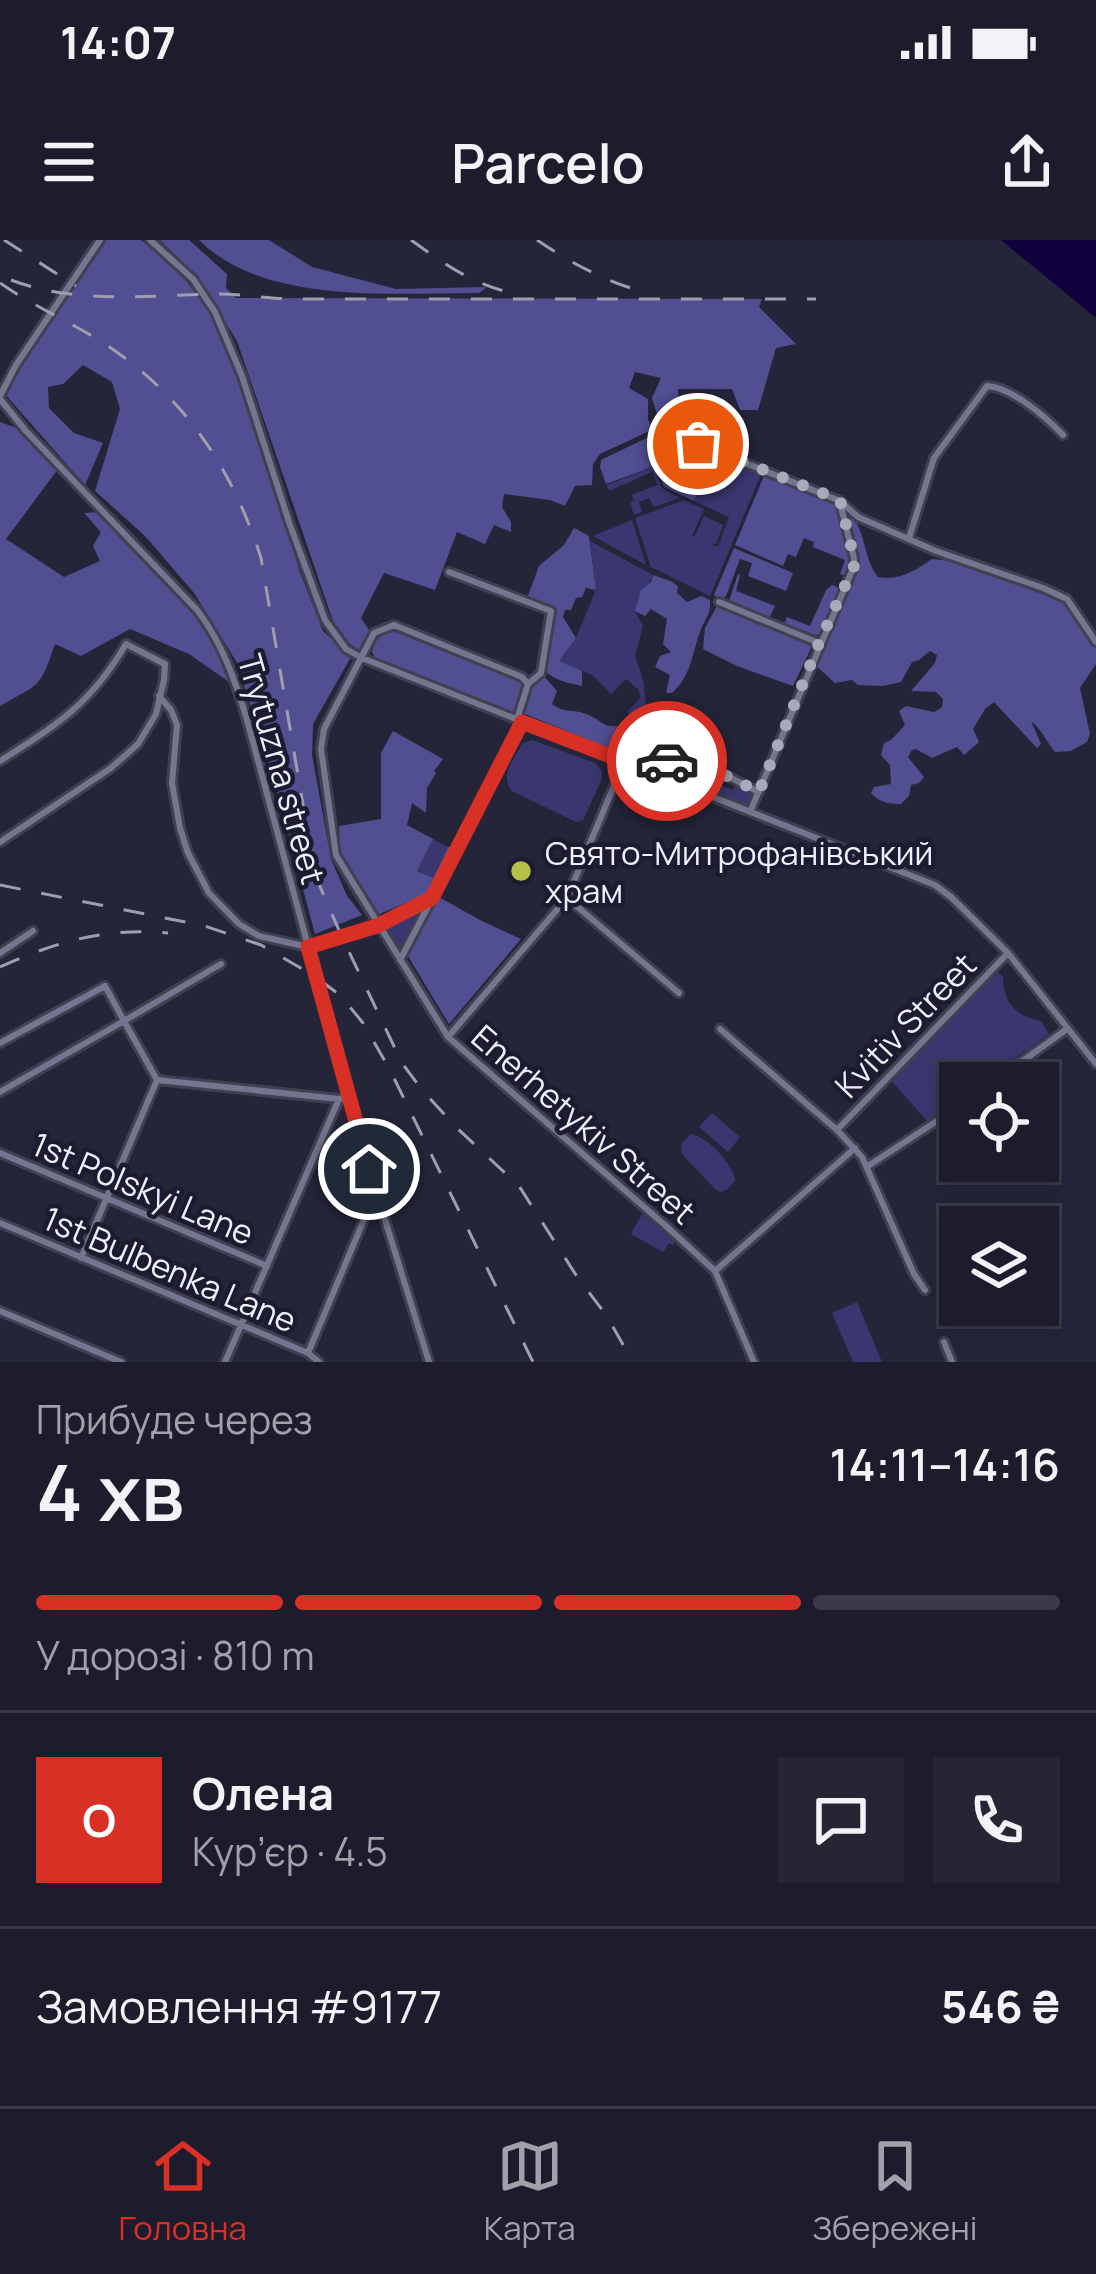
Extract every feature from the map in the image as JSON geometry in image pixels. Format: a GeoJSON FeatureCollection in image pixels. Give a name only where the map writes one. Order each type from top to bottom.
{"type":"FeatureCollection","features":[{"type":"Feature","properties":{"kind":"street"},"geometry":{"type":"LineString","coordinates":[[0,398],[16,365],[100,240]]}},
{"type":"Feature","properties":{"kind":"street"},"geometry":{"type":"LineString","coordinates":[[150,240],[193,279],[215,312],[242,376],[325,620],[346,649],[935,886],[1007,953],[1096,1064]]}},
{"type":"Feature","properties":{"kind":"street"},"geometry":{"type":"LineString","coordinates":[[909,538],[934,458],[987,386],[1025,403],[1063,435]]}},
{"type":"Feature","properties":{"kind":"street","name":"Trytuzna street"},"geometry":{"type":"LineString","coordinates":[[0,398],[198,611],[232,671],[344,1098],[429,1362]]}},
{"type":"Feature","properties":{"kind":"street"},"geometry":{"type":"LineString","coordinates":[[665,431],[840,500],[858,518],[936,551],[1067,599],[1096,642]]}},
{"type":"Feature","properties":{"kind":"street"},"geometry":{"type":"LineString","coordinates":[[750,812],[854,566],[840,500]]}},
{"type":"Feature","properties":{"kind":"street"},"geometry":{"type":"LineString","coordinates":[[400,960],[519,720],[528,684],[541,673],[550,611],[448,572]]}},
{"type":"Feature","properties":{"kind":"street"},"geometry":{"type":"LineString","coordinates":[[719,602],[819,643]]}},
{"type":"Feature","properties":{"kind":"street"},"geometry":{"type":"LineString","coordinates":[[362,658],[374,633],[394,625],[522,677],[528,684]]}},
{"type":"Feature","properties":{"kind":"street"},"geometry":{"type":"LineString","coordinates":[[0,761],[80,707],[126,644],[165,664],[156,714],[128,755],[0,842]]}},
{"type":"Feature","properties":{"kind":"street","name":"Enerhetykiv Street"},"geometry":{"type":"LineString","coordinates":[[362,658],[324,730],[321,749],[336,855],[448,1037],[715,1271],[754,1362]]}},
{"type":"Feature","properties":{"kind":"street"},"geometry":{"type":"LineString","coordinates":[[160,696],[177,725],[176,804],[188,853],[209,893],[239,924],[259,936],[308,947],[377,926],[432,898]]}},
{"type":"Feature","properties":{"kind":"street"},"geometry":{"type":"LineString","coordinates":[[156,714],[166,713],[177,725]]}},
{"type":"Feature","properties":{"kind":"street"},"geometry":{"type":"LineString","coordinates":[[636,766],[643,752],[711,778],[721,773],[759,792]]}},
{"type":"Feature","properties":{"kind":"street"},"geometry":{"type":"LineString","coordinates":[[448,1037],[567,898],[624,762]]}},
{"type":"Feature","properties":{"kind":"street"},"geometry":{"type":"LineString","coordinates":[[567,898],[679,993]]}},
{"type":"Feature","properties":{"kind":"street"},"geometry":{"type":"LineString","coordinates":[[0,953],[33,931]]}},
{"type":"Feature","properties":{"kind":"street","name":"Kvitiv Street"},"geometry":{"type":"LineString","coordinates":[[837,1130],[1007,953]]}},
{"type":"Feature","properties":{"kind":"street"},"geometry":{"type":"LineString","coordinates":[[0,1092],[221,964]]}},
{"type":"Feature","properties":{"kind":"street"},"geometry":{"type":"LineString","coordinates":[[0,1043],[105,986],[157,1080]]}},
{"type":"Feature","properties":{"kind":"street"},"geometry":{"type":"LineString","coordinates":[[1021,1062],[1068,1028]]}},
{"type":"Feature","properties":{"kind":"street"},"geometry":{"type":"LineString","coordinates":[[720,1029],[855,1148],[868,1166],[925,1290]]}},
{"type":"Feature","properties":{"kind":"street"},"geometry":{"type":"LineString","coordinates":[[157,1080],[344,1098],[225,1362]]}},
{"type":"Feature","properties":{"kind":"street"},"geometry":{"type":"LineString","coordinates":[[81,1258],[157,1080]]}},
{"type":"Feature","properties":{"kind":"street"},"geometry":{"type":"LineString","coordinates":[[868,1166],[939,1120]]}},
{"type":"Feature","properties":{"kind":"street","name":"Kvitiv Street"},"geometry":{"type":"LineString","coordinates":[[715,1271],[855,1148]]}},
{"type":"Feature","properties":{"kind":"street","name":"1st Polskyi Lane"},"geometry":{"type":"LineString","coordinates":[[0,1153],[267,1266]]}},
{"type":"Feature","properties":{"kind":"street"},"geometry":{"type":"LineString","coordinates":[[308,1353],[368,1210],[378,1197]]}},
{"type":"Feature","properties":{"kind":"street","name":"1st Bulbenka Lane"},"geometry":{"type":"LineString","coordinates":[[0,1223],[308,1353],[319,1362]]}},
{"type":"Feature","properties":{"kind":"street"},"geometry":{"type":"LineString","coordinates":[[0,1311],[121,1362]]}},
{"type":"Feature","properties":{"kind":"street"},"geometry":{"type":"LineString","coordinates":[[944,1342],[952,1362]]}},
{"type":"Feature","properties":{"kind":"shaded area"},"geometry":{"type":"Polygon","coordinates":[[[106,240],[141,240],[160,253],[220,326],[323,631],[351,657],[313,724],[312,755],[331,859],[347,896],[362,915],[315,934],[236,661],[194,593],[145,536],[95,491],[120,409],[112,382],[83,365],[63,384],[48,387],[49,408],[74,433],[103,443],[85,485],[3,392],[106,240]]]}},
{"type":"Feature","properties":{"kind":"shaded area"},"geometry":{"type":"Polygon","coordinates":[[[160,240],[189,240],[227,274],[226,288],[236,298],[762,299],[759,307],[796,344],[776,348],[758,410],[740,410],[732,389],[678,389],[679,429],[658,418],[652,398],[661,378],[635,372],[629,388],[648,399],[648,420],[654,429],[600,454],[593,464],[592,485],[575,486],[565,506],[504,494],[502,507],[511,532],[494,525],[485,544],[457,532],[435,590],[384,573],[361,618],[369,630],[361,651],[333,621],[237,341],[196,276],[160,240]]]}},
{"type":"Feature","properties":{"kind":"shaded area"},"geometry":{"type":"Polygon","coordinates":[[[199,240],[269,240],[312,267],[396,289],[487,287],[479,293],[408,294],[293,285],[226,261],[199,240]]]}},
{"type":"Feature","properties":{"kind":"shaded area"},"geometry":{"type":"Polygon","coordinates":[[[1001,240],[1096,240],[1096,318],[1001,240]]]}},
{"type":"Feature","properties":{"kind":"shaded area"},"geometry":{"type":"Polygon","coordinates":[[[0,422],[17,428],[58,469],[6,539],[64,577],[100,561],[93,546],[101,532],[84,513],[100,512],[195,614],[214,640],[229,682],[189,654],[130,629],[81,656],[55,644],[37,683],[0,706],[0,422]]]}},
{"type":"Feature","properties":{"kind":"shaded area"},"geometry":{"type":"Polygon","coordinates":[[[657,433],[682,444],[706,464],[712,483],[701,487],[694,501],[664,487],[655,466],[606,484],[601,460],[657,433]]]}},
{"type":"Feature","properties":{"kind":"shaded area"},"geometry":{"type":"Polygon","coordinates":[[[675,438],[762,472],[710,596],[651,567],[635,518],[684,500],[704,509],[692,536],[704,516],[723,525],[716,544],[709,543],[718,547],[729,517],[694,501],[701,487],[712,483],[675,438]]]}},
{"type":"Feature","properties":{"kind":"shaded area"},"geometry":{"type":"Polygon","coordinates":[[[654,467],[662,488],[680,498],[654,507],[649,498],[639,502],[642,512],[634,515],[632,495],[657,485],[652,472],[609,491],[607,485],[654,467]]]}},
{"type":"Feature","properties":{"kind":"shaded area"},"geometry":{"type":"Polygon","coordinates":[[[766,471],[839,504],[852,562],[847,576],[840,574],[845,560],[813,547],[814,542],[804,538],[796,557],[788,554],[783,566],[735,545],[766,471]]]}},
{"type":"Feature","properties":{"kind":"shaded area"},"geometry":{"type":"Polygon","coordinates":[[[850,514],[878,577],[900,576],[932,559],[952,561],[1064,602],[1096,647],[1096,664],[1080,688],[1090,734],[1087,742],[1071,751],[1055,752],[1031,721],[1041,744],[1037,748],[994,702],[973,729],[979,742],[964,755],[957,747],[932,758],[912,750],[908,757],[924,777],[911,785],[909,796],[901,804],[874,796],[874,787],[891,784],[890,765],[881,755],[884,743],[905,725],[899,711],[906,706],[934,712],[942,707],[943,699],[936,692],[911,691],[935,663],[937,655],[930,651],[912,662],[901,682],[882,686],[858,685],[852,680],[835,683],[814,664],[835,627],[856,567],[847,522],[850,514]]]}},
{"type":"Feature","properties":{"kind":"shaded area"},"geometry":{"type":"Polygon","coordinates":[[[632,520],[646,565],[593,536],[632,520]]]}},
{"type":"Feature","properties":{"kind":"shaded area"},"geometry":{"type":"Polygon","coordinates":[[[574,528],[589,536],[596,590],[586,588],[571,610],[565,610],[563,617],[576,638],[559,661],[582,671],[582,686],[542,668],[551,612],[526,601],[539,566],[564,545],[574,528]]]}},
{"type":"Feature","properties":{"kind":"shaded area"},"geometry":{"type":"Polygon","coordinates":[[[590,541],[653,575],[635,611],[643,626],[635,656],[649,730],[642,748],[623,739],[635,718],[627,712],[640,698],[639,690],[626,679],[611,694],[592,675],[558,661],[576,638],[596,590],[590,541]]]}},
{"type":"Feature","properties":{"kind":"shaded area"},"geometry":{"type":"Polygon","coordinates":[[[734,548],[793,573],[786,591],[748,576],[752,563],[740,559],[726,596],[721,600],[714,595],[734,548]]]}},
{"type":"Feature","properties":{"kind":"shaded area"},"geometry":{"type":"Polygon","coordinates":[[[738,574],[736,591],[775,606],[769,619],[729,601],[738,574]]]}},
{"type":"Feature","properties":{"kind":"shaded area"},"geometry":{"type":"Polygon","coordinates":[[[653,575],[678,586],[677,593],[687,602],[701,596],[710,600],[688,671],[672,693],[666,693],[670,675],[655,667],[660,656],[671,652],[663,644],[667,619],[651,609],[645,616],[635,611],[641,590],[653,575]]]}},
{"type":"Feature","properties":{"kind":"shaded area"},"geometry":{"type":"Polygon","coordinates":[[[832,585],[841,589],[825,631],[810,635],[784,625],[787,617],[810,626],[832,585]]]}},
{"type":"Feature","properties":{"kind":"shaded area"},"geometry":{"type":"Polygon","coordinates":[[[718,604],[813,644],[793,686],[703,649],[705,628],[718,604]]]}},
{"type":"Feature","properties":{"kind":"shaded area"},"geometry":{"type":"Polygon","coordinates":[[[393,631],[524,683],[541,673],[557,691],[552,704],[606,725],[625,725],[623,739],[642,748],[632,758],[376,659],[372,652],[377,641],[393,631]]]}},
{"type":"Feature","properties":{"kind":"shaded area"},"geometry":{"type":"Polygon","coordinates":[[[393,731],[443,759],[427,788],[426,813],[412,803],[407,825],[433,839],[417,871],[433,878],[448,847],[454,847],[429,893],[375,916],[340,854],[339,826],[381,819],[381,753],[393,731]]]}},
{"type":"Feature","properties":{"kind":"shaded area"},"geometry":{"type":"Polygon","coordinates":[[[532,740],[595,763],[602,771],[583,820],[576,822],[508,785],[509,767],[523,743],[532,740]]]}},
{"type":"Feature","properties":{"kind":"shaded area"},"geometry":{"type":"Polygon","coordinates":[[[645,756],[733,790],[736,785],[753,799],[744,807],[643,766],[642,760],[649,762],[645,756]]]}},
{"type":"Feature","properties":{"kind":"shaded area"},"geometry":{"type":"Polygon","coordinates":[[[433,839],[448,847],[432,879],[417,871],[433,839]]]}},
{"type":"Feature","properties":{"kind":"shaded area"},"geometry":{"type":"Polygon","coordinates":[[[437,896],[521,939],[449,1024],[406,953],[437,896]]]}},
{"type":"Feature","properties":{"kind":"shaded area"},"geometry":{"type":"Polygon","coordinates":[[[417,911],[420,916],[402,949],[396,950],[385,931],[388,924],[417,911]]]}},
{"type":"Feature","properties":{"kind":"shaded area"},"geometry":{"type":"Polygon","coordinates":[[[997,971],[1013,1007],[1041,1021],[1049,1034],[1010,1062],[939,1062],[939,1112],[927,1121],[890,1079],[997,971]]]}},
{"type":"Feature","properties":{"kind":"shaded area"},"geometry":{"type":"Polygon","coordinates":[[[712,1113],[740,1137],[728,1152],[699,1127],[712,1113]]]}},
{"type":"Feature","properties":{"kind":"shaded area"},"geometry":{"type":"Polygon","coordinates":[[[691,1134],[712,1146],[730,1166],[735,1180],[728,1189],[715,1189],[682,1154],[681,1144],[691,1134]]]}},
{"type":"Feature","properties":{"kind":"shaded area"},"geometry":{"type":"Polygon","coordinates":[[[642,1214],[675,1241],[673,1245],[669,1243],[663,1252],[631,1234],[642,1214]]]}},
{"type":"Feature","properties":{"kind":"shaded area"},"geometry":{"type":"Polygon","coordinates":[[[857,1302],[882,1362],[853,1362],[832,1313],[857,1302]]]}},
{"type":"Feature","properties":{"kind":"railway"},"geometry":{"type":"LineString","coordinates":[[4,240],[76,286]]}},
{"type":"Feature","properties":{"kind":"railway"},"geometry":{"type":"LineString","coordinates":[[411,240],[469,277],[508,292]]}},
{"type":"Feature","properties":{"kind":"railway"},"geometry":{"type":"LineString","coordinates":[[537,240],[588,270],[644,292]]}},
{"type":"Feature","properties":{"kind":"railway"},"geometry":{"type":"LineString","coordinates":[[11,280],[62,293],[114,297],[816,299]]}},
{"type":"Feature","properties":{"kind":"railway"},"geometry":{"type":"LineString","coordinates":[[0,283],[133,365],[182,411],[220,465],[261,558],[315,875],[341,935],[402,1063],[458,1129],[519,1186],[633,1362]]}},
{"type":"Feature","properties":{"kind":"railway"},"geometry":{"type":"LineString","coordinates":[[0,885],[205,926],[261,945],[341,996],[389,1068],[533,1362]]}},
{"type":"Feature","properties":{"kind":"railway"},"geometry":{"type":"LineString","coordinates":[[0,967],[81,938],[168,933]]}},
{"type":"Feature","properties":{"kind":"way so far"},"geometry":{"type":"LineString","coordinates":[[667,761],[711,778],[721,773],[759,792],[854,566],[840,500],[698,444]]}},
{"type":"Feature","properties":{"kind":"place","name":"Свято-Митрофанівський храм"},"geometry":{"type":"Point","coordinates":[521,871]}},
{"type":"Feature","properties":{"kind":"route"},"geometry":{"type":"LineString","coordinates":[[369,1169],[308,947],[377,926],[432,898],[522,722],[636,766],[643,752],[667,761]]}}]}
